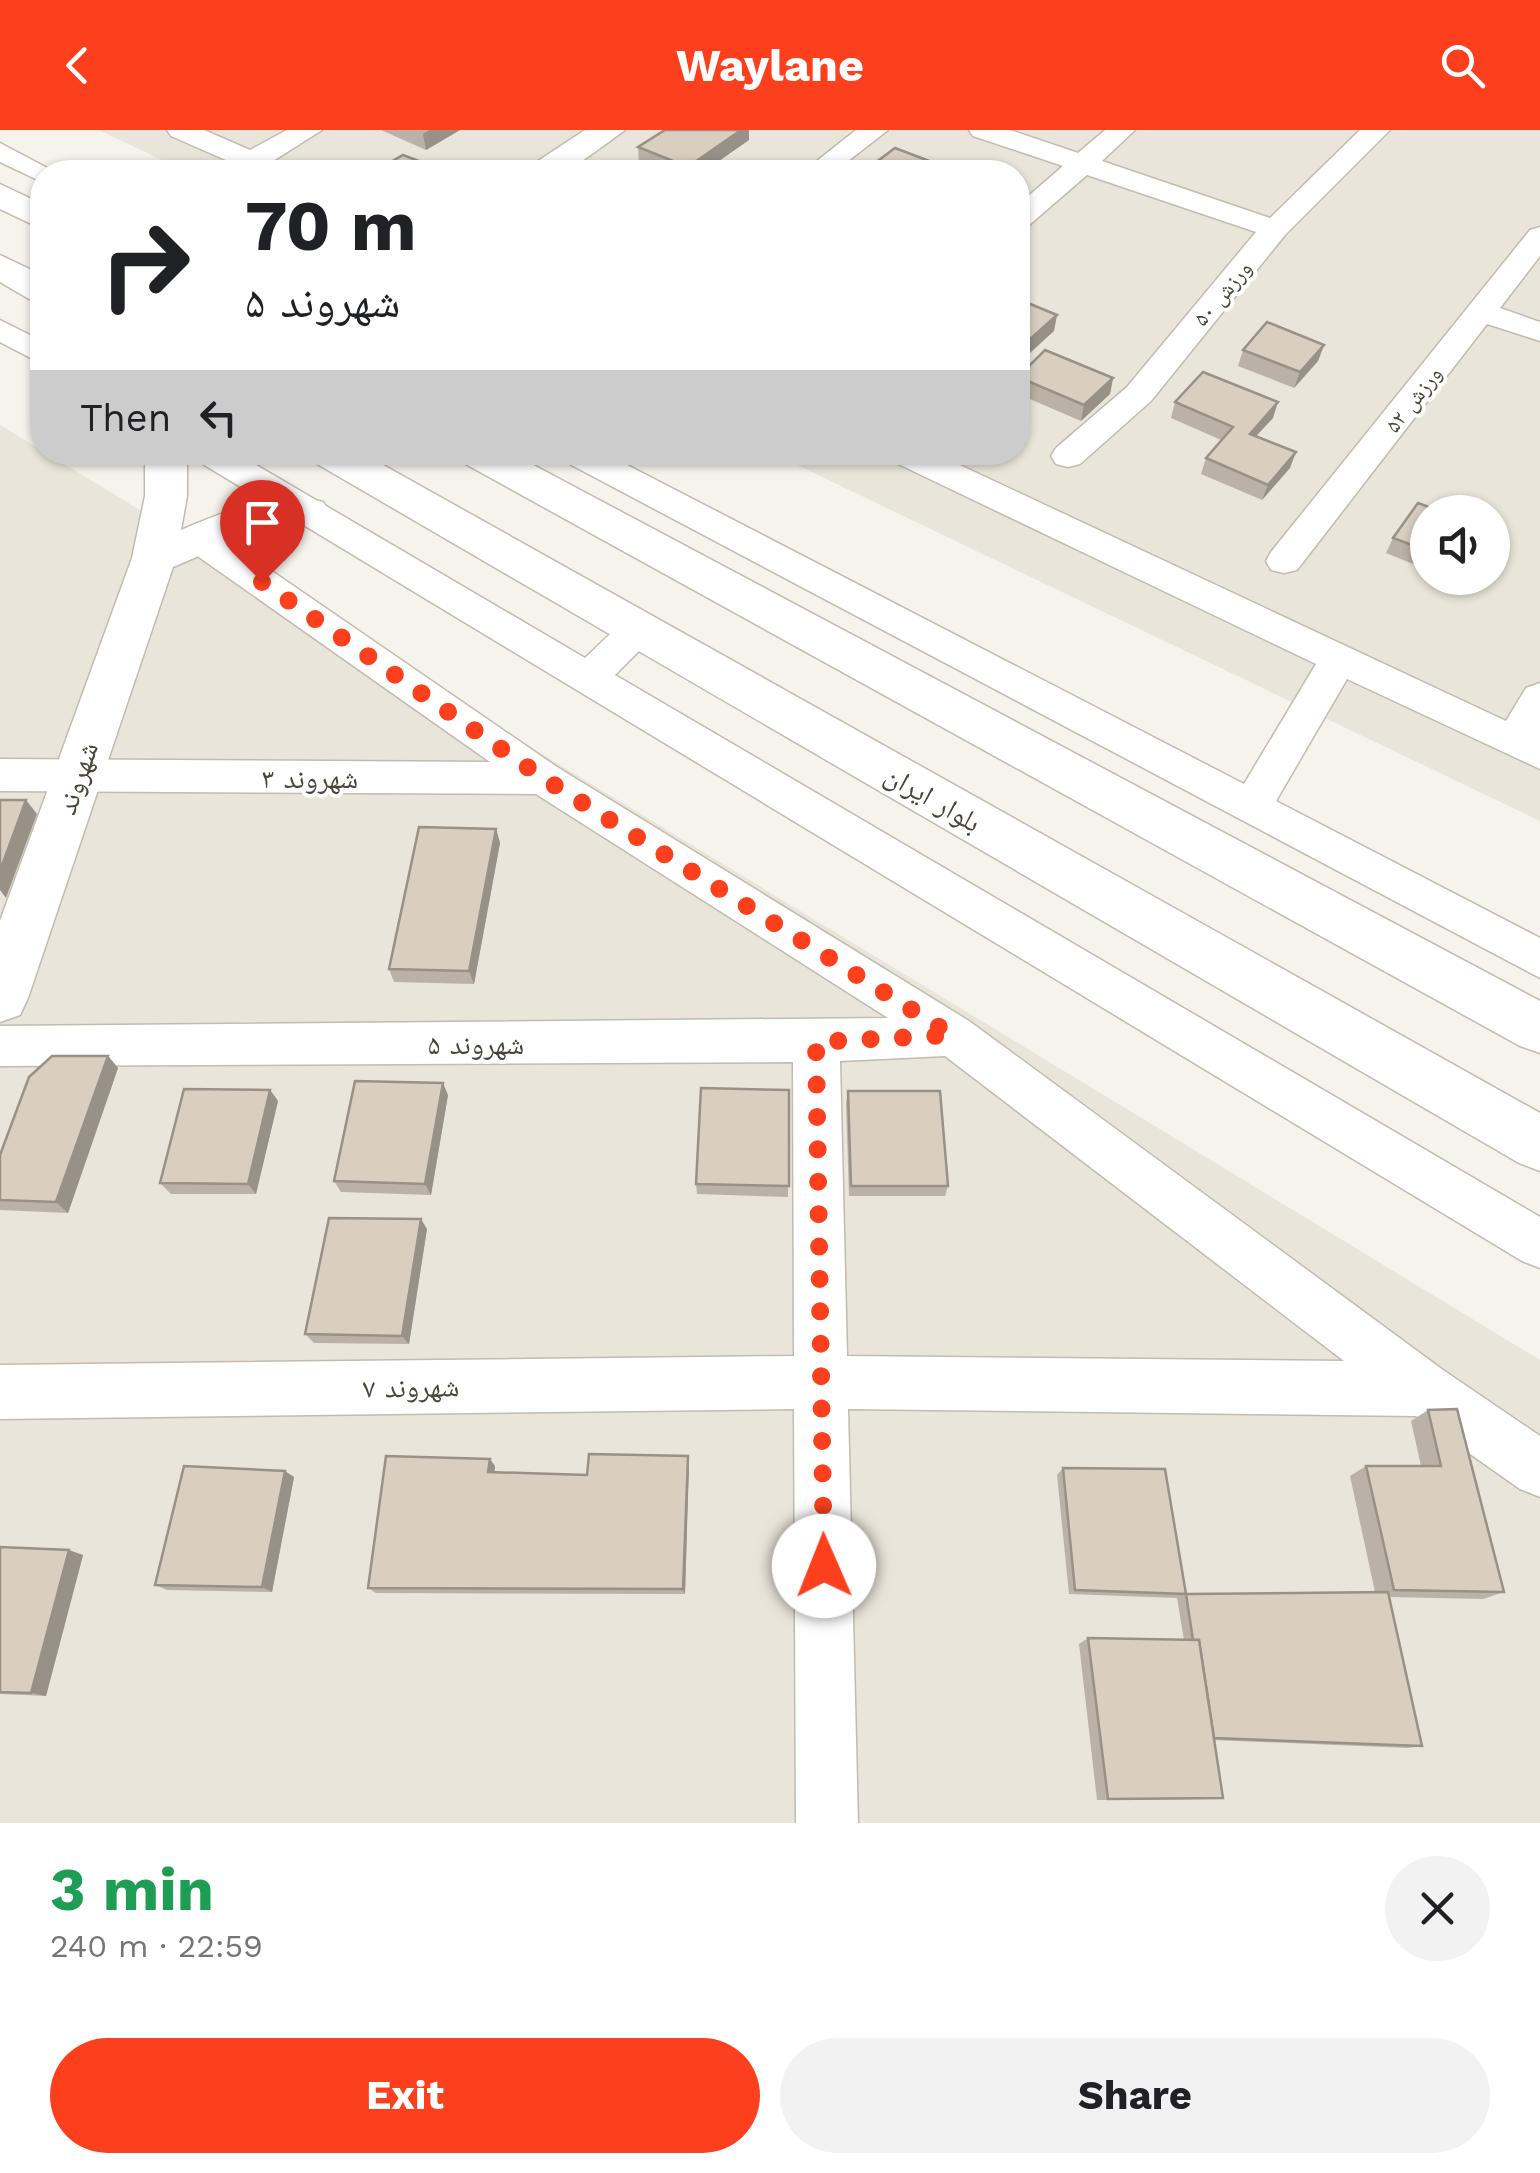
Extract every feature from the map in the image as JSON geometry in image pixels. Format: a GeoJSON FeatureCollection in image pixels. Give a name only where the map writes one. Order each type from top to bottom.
{"type":"FeatureCollection","features":[{"type":"Feature","properties":{"kind":"street"},"geometry":{"type":"LineString","coordinates":[[181,130],[247,160]]}},
{"type":"Feature","properties":{"kind":"street"},"geometry":{"type":"LineString","coordinates":[[272,160],[308,130]]}},
{"type":"Feature","properties":{"kind":"street"},"geometry":{"type":"LineString","coordinates":[[562,160],[608,130]]}},
{"type":"Feature","properties":{"kind":"street"},"geometry":{"type":"LineString","coordinates":[[834,160],[874,130]]}},
{"type":"Feature","properties":{"kind":"street"},"geometry":{"type":"LineString","coordinates":[[983,130],[1080,166],[1276,229]]}},
{"type":"Feature","properties":{"kind":"street"},"geometry":{"type":"LineString","coordinates":[[1030,210],[1121,130]]}},
{"type":"Feature","properties":{"kind":"street","name":"ورزش ۵٠"},"geometry":{"type":"LineString","coordinates":[[1068,456],[1139,394],[1276,229],[1376,130]]}},
{"type":"Feature","properties":{"kind":"street"},"geometry":{"type":"LineString","coordinates":[[0,152],[30,168]]}},
{"type":"Feature","properties":{"kind":"street"},"geometry":{"type":"LineString","coordinates":[[0,195],[30,211]]}},
{"type":"Feature","properties":{"kind":"street","name":"ورزش ۵٢"},"geometry":{"type":"LineString","coordinates":[[1284,561],[1540,236]]}},
{"type":"Feature","properties":{"kind":"street"},"geometry":{"type":"LineString","coordinates":[[0,266],[30,284]]}},
{"type":"Feature","properties":{"kind":"street"},"geometry":{"type":"LineString","coordinates":[[1481,312],[1540,332]]}},
{"type":"Feature","properties":{"kind":"street"},"geometry":{"type":"LineString","coordinates":[[0,329],[30,347]]}},
{"type":"Feature","properties":{"kind":"street","name":"شهروند"},"geometry":{"type":"LineString","coordinates":[[0,998],[154,558],[166,496],[166,465]]}},
{"type":"Feature","properties":{"kind":"street"},"geometry":{"type":"LineString","coordinates":[[230,465],[1540,1244]]}},
{"type":"Feature","properties":{"kind":"street","name":"بلوار ایران"},"geometry":{"type":"LineString","coordinates":[[350,465],[1540,1144]]}},
{"type":"Feature","properties":{"kind":"street"},"geometry":{"type":"LineString","coordinates":[[499,465],[1540,1029]]}},
{"type":"Feature","properties":{"kind":"street"},"geometry":{"type":"LineString","coordinates":[[599,465],[1540,960]]}},
{"type":"Feature","properties":{"kind":"street"},"geometry":{"type":"LineString","coordinates":[[929,465],[1527,748],[1540,698]]}},
{"type":"Feature","properties":{"kind":"street"},"geometry":{"type":"LineString","coordinates":[[154,558],[240,522],[308,512]]}},
{"type":"Feature","properties":{"kind":"street"},"geometry":{"type":"LineString","coordinates":[[199,539],[543,778],[952,1035],[1424,1389],[1540,1470]]}},
{"type":"Feature","properties":{"kind":"street"},"geometry":{"type":"LineString","coordinates":[[587,678],[640,631]]}},
{"type":"Feature","properties":{"kind":"street"},"geometry":{"type":"LineString","coordinates":[[1251,808],[1338,661]]}},
{"type":"Feature","properties":{"kind":"street","name":"شهروند ۳"},"geometry":{"type":"LineString","coordinates":[[0,775],[543,778]]}},
{"type":"Feature","properties":{"kind":"street","name":"شهروند ۵"},"geometry":{"type":"LineString","coordinates":[[0,1046],[816,1042],[952,1035]]}},
{"type":"Feature","properties":{"kind":"street"},"geometry":{"type":"LineString","coordinates":[[816,1042],[828,1823]]}},
{"type":"Feature","properties":{"kind":"street","name":"شهروند ۷"},"geometry":{"type":"LineString","coordinates":[[0,1392],[822,1382],[1424,1389]]}},
{"type":"Feature","properties":{"kind":"shaded area"},"geometry":{"type":"Polygon","coordinates":[[[99,130],[1540,130],[1540,821],[797,465],[1030,465],[1030,160],[162,160],[99,130]]]}},
{"type":"Feature","properties":{"kind":"shaded area"},"geometry":{"type":"Polygon","coordinates":[[[0,425],[30,443],[30,465],[66,465],[1540,1360],[1540,1823],[0,1823],[0,425]]]}},
{"type":"Feature","properties":{"kind":"building"},"geometry":{"type":"Polygon","coordinates":[[[665,130],[741,130],[698,160],[670,160],[638,147],[665,130]]]}},
{"type":"Feature","properties":{"kind":"building"},"geometry":{"type":"Polygon","coordinates":[[[895,148],[927,160],[879,160],[895,148]]]}},
{"type":"Feature","properties":{"kind":"building"},"geometry":{"type":"Polygon","coordinates":[[[1030,304],[1057,315],[1030,339],[1030,304]]]}},
{"type":"Feature","properties":{"kind":"building"},"geometry":{"type":"Polygon","coordinates":[[[1267,322],[1324,345],[1300,372],[1243,350],[1267,322]]]}},
{"type":"Feature","properties":{"kind":"building"},"geometry":{"type":"Polygon","coordinates":[[[1045,350],[1113,378],[1084,405],[1030,382],[1030,365],[1045,350]]]}},
{"type":"Feature","properties":{"kind":"building"},"geometry":{"type":"Polygon","coordinates":[[[1203,372],[1278,402],[1250,434],[1296,452],[1268,485],[1206,458],[1233,427],[1175,402],[1203,372]]]}},
{"type":"Feature","properties":{"kind":"building"},"geometry":{"type":"Polygon","coordinates":[[[1410,514],[1410,544],[1393,538],[1410,514]]]}},
{"type":"Feature","properties":{"kind":"building"},"geometry":{"type":"Polygon","coordinates":[[[0,800],[26,800],[0,871],[0,800]]]}},
{"type":"Feature","properties":{"kind":"building"},"geometry":{"type":"Polygon","coordinates":[[[419,827],[496,829],[469,971],[389,969],[419,827]]]}},
{"type":"Feature","properties":{"kind":"building"},"geometry":{"type":"Polygon","coordinates":[[[52,1056],[108,1056],[56,1202],[0,1200],[0,1155],[29,1077],[52,1056]]]}},
{"type":"Feature","properties":{"kind":"building"},"geometry":{"type":"Polygon","coordinates":[[[355,1081],[443,1083],[425,1184],[334,1181],[355,1081]]]}},
{"type":"Feature","properties":{"kind":"building"},"geometry":{"type":"Polygon","coordinates":[[[701,1088],[789,1090],[789,1186],[696,1184],[701,1088]]]}},
{"type":"Feature","properties":{"kind":"building"},"geometry":{"type":"Polygon","coordinates":[[[184,1089],[270,1090],[248,1184],[160,1183],[184,1089]]]}},
{"type":"Feature","properties":{"kind":"building"},"geometry":{"type":"Polygon","coordinates":[[[848,1091],[940,1091],[948,1186],[851,1186],[848,1091]]]}},
{"type":"Feature","properties":{"kind":"building"},"geometry":{"type":"Polygon","coordinates":[[[329,1218],[421,1219],[402,1336],[305,1334],[329,1218]]]}},
{"type":"Feature","properties":{"kind":"building"},"geometry":{"type":"Polygon","coordinates":[[[1457,1409],[1504,1592],[1394,1590],[1366,1466],[1441,1466],[1428,1410],[1457,1409]]]}},
{"type":"Feature","properties":{"kind":"building"},"geometry":{"type":"Polygon","coordinates":[[[589,1454],[688,1456],[683,1589],[368,1588],[386,1456],[490,1459],[488,1472],[587,1475],[589,1454]]]}},
{"type":"Feature","properties":{"kind":"building"},"geometry":{"type":"Polygon","coordinates":[[[184,1466],[285,1471],[262,1587],[155,1585],[184,1466]]]}},
{"type":"Feature","properties":{"kind":"building"},"geometry":{"type":"Polygon","coordinates":[[[1063,1468],[1165,1469],[1186,1594],[1075,1590],[1063,1468]]]}},
{"type":"Feature","properties":{"kind":"building"},"geometry":{"type":"Polygon","coordinates":[[[0,1547],[69,1550],[31,1693],[0,1692],[0,1547]]]}},
{"type":"Feature","properties":{"kind":"building"},"geometry":{"type":"Polygon","coordinates":[[[1388,1592],[1422,1746],[1214,1738],[1199,1640],[1193,1640],[1186,1594],[1388,1592]]]}},
{"type":"Feature","properties":{"kind":"building"},"geometry":{"type":"Polygon","coordinates":[[[1088,1638],[1199,1640],[1223,1798],[1108,1799],[1088,1638]]]}},
{"type":"Feature","properties":{"kind":"route"},"geometry":{"type":"LineString","coordinates":[[262,582],[543,778],[952,1035],[816,1042],[824,1566]]}}]}
